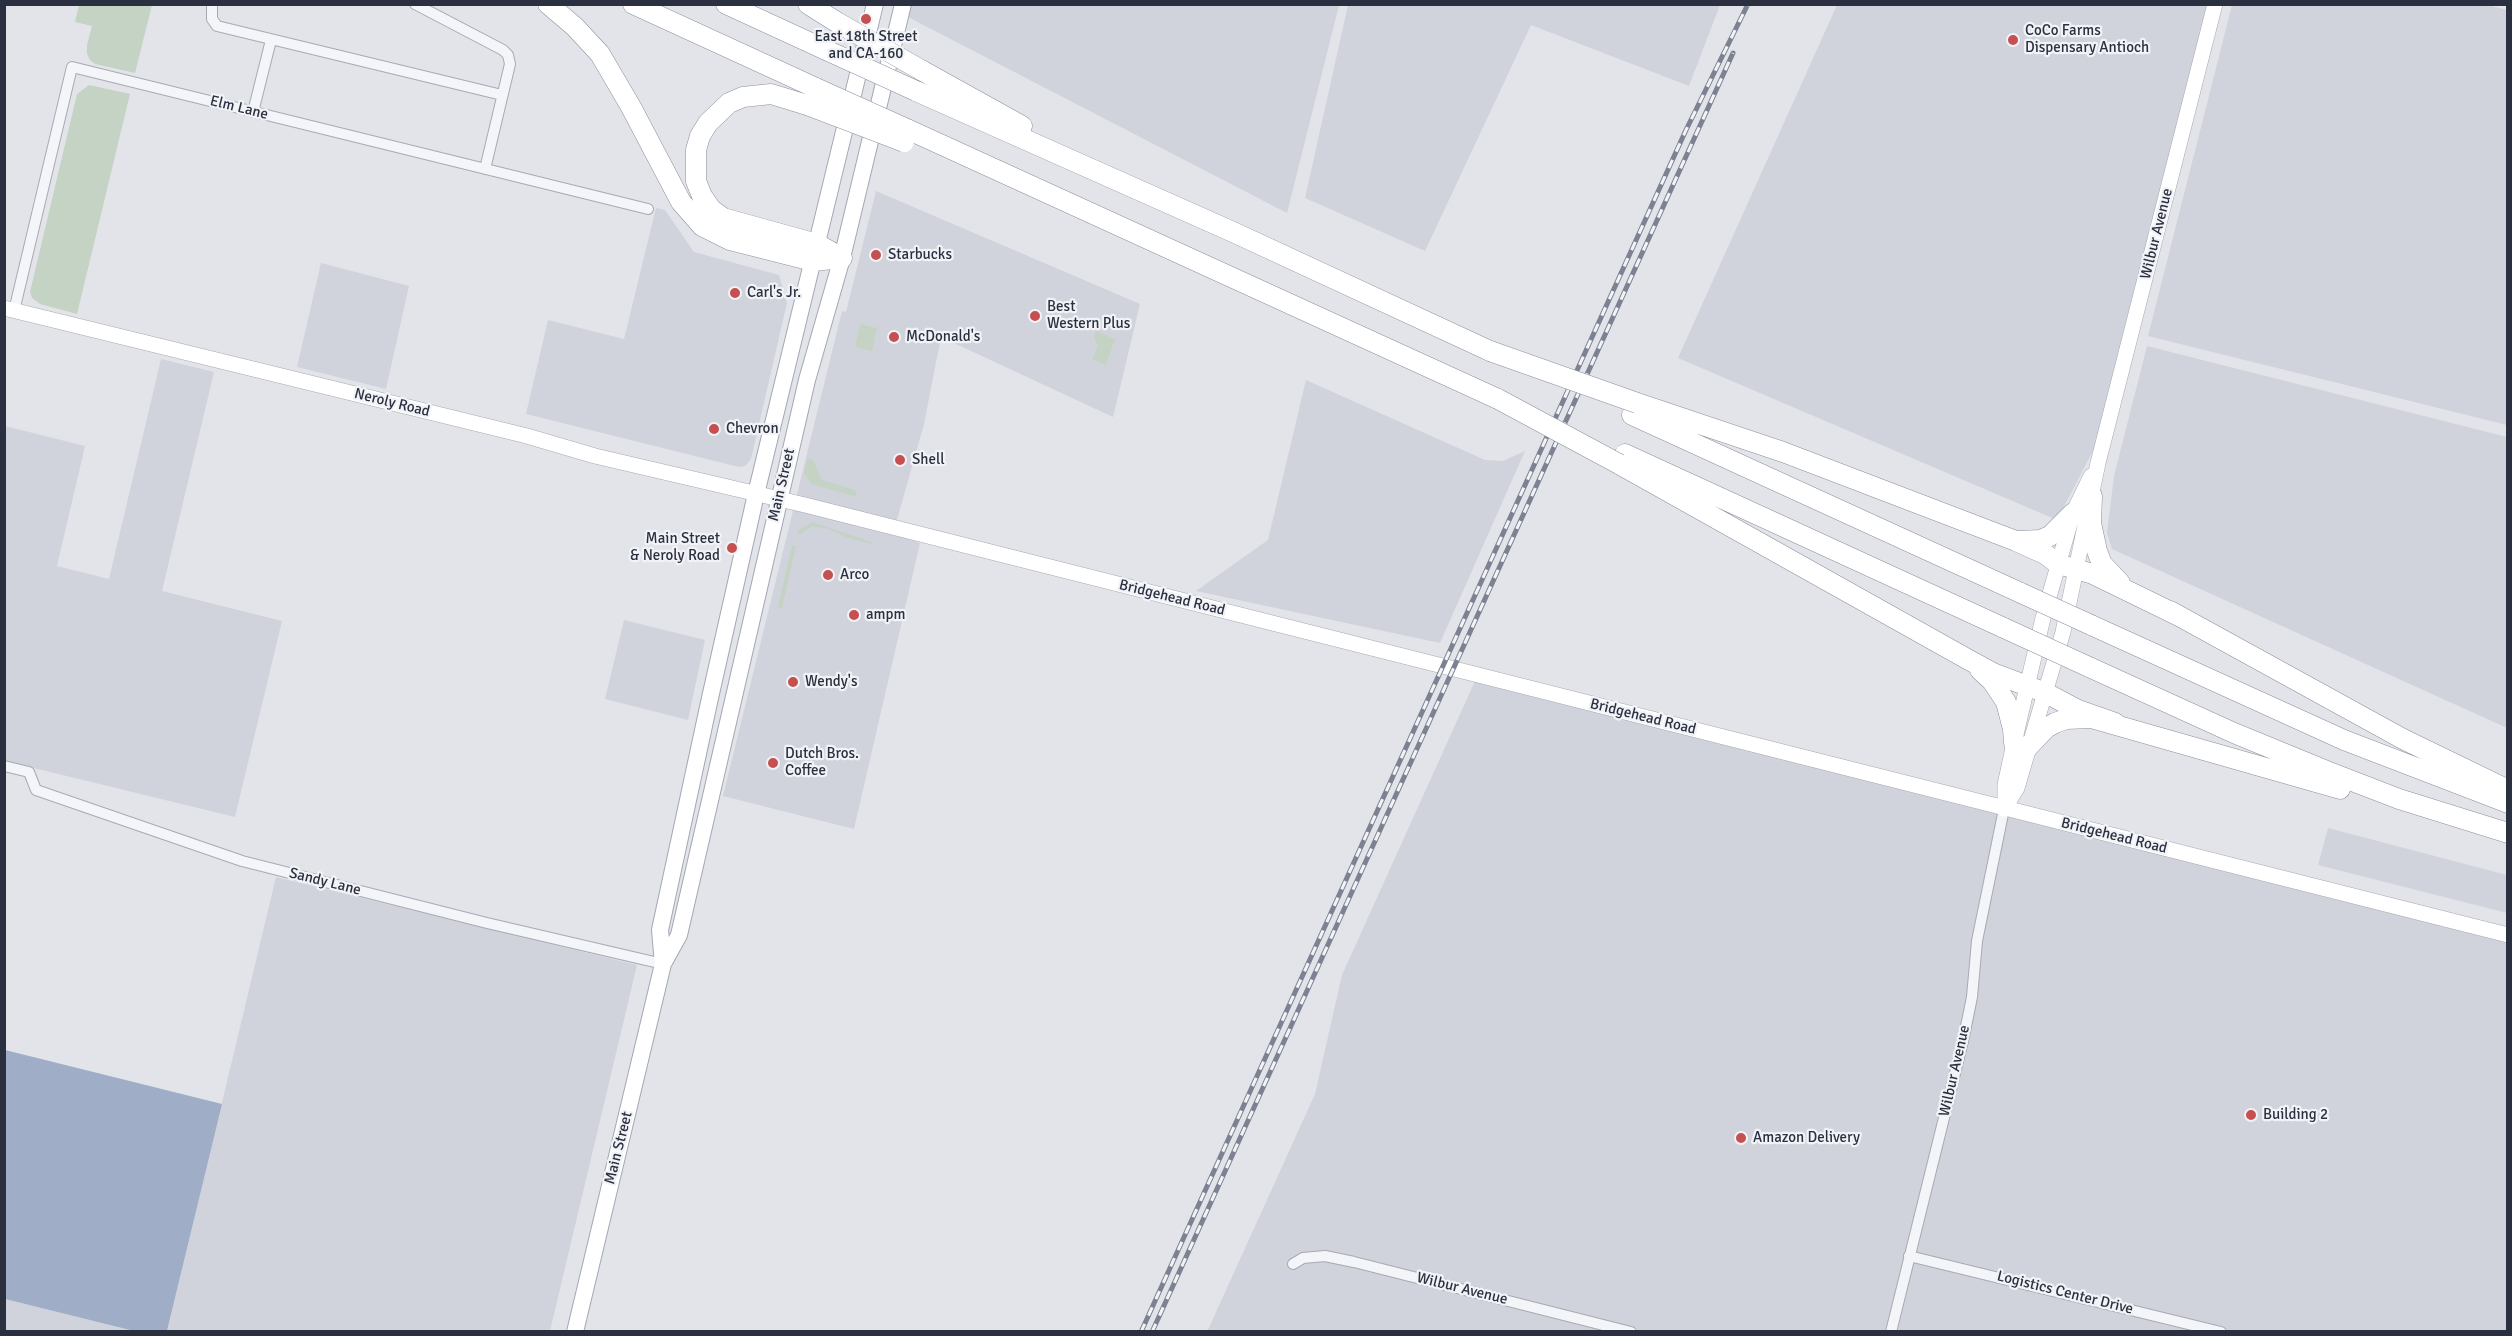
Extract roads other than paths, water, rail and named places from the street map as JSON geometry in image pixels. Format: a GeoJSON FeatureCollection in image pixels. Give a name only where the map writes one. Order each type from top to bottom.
{"type":"FeatureCollection","features":[{"type":"Feature","properties":{"kind":"highway"},"geometry":{"type":"LineString","coordinates":[[548,4],[575,27],[605,62],[632,107],[672,187],[690,214],[702,226],[730,240],[842,258]]}},
{"type":"Feature","properties":{"kind":"highway"},"geometry":{"type":"LineString","coordinates":[[633,4],[812,96],[1157,243],[1498,399],[1618,457],[2271,749],[2399,799],[2508,833]]}},
{"type":"Feature","properties":{"kind":"highway"},"geometry":{"type":"LineString","coordinates":[[726,4],[1233,232],[1490,351],[1634,409],[2021,593],[2344,740],[2508,803]]}},
{"type":"Feature","properties":{"kind":"highway"},"geometry":{"type":"LineString","coordinates":[[808,4],[921,70],[1054,143],[1209,213],[1233,232]]}},
{"type":"Feature","properties":{"kind":"highway"},"geometry":{"type":"LineString","coordinates":[[812,96],[771,94],[749,96],[729,103],[718,112],[700,136],[694,164],[696,181],[702,196],[711,209],[723,218],[815,252]]}},
{"type":"Feature","properties":{"kind":"highway"},"geometry":{"type":"LineString","coordinates":[[1634,409],[1783,452],[2016,541],[2045,554],[2058,564],[2093,574],[2179,616]]}},
{"type":"Feature","properties":{"kind":"highway"},"geometry":{"type":"LineString","coordinates":[[1618,457],[1969,660],[2046,693],[2078,710],[2364,796],[2399,799]]}},
{"type":"Feature","properties":{"kind":"highway"},"geometry":{"type":"LineString","coordinates":[[2092,496],[2093,538],[2102,564],[2120,583],[2403,739],[2508,790]]}},
{"type":"Feature","properties":{"kind":"highway"},"geometry":{"type":"LineString","coordinates":[[2016,541],[2040,540],[2050,536],[2073,513]]}},
{"type":"Feature","properties":{"kind":"highway"},"geometry":{"type":"LineString","coordinates":[[1969,660],[2000,691],[2021,745],[2046,728],[2066,719],[2091,718],[2115,723]]}},
{"type":"Feature","properties":{"kind":"main road","name":"Main Street"},"geometry":{"type":"LineString","coordinates":[[663,964],[660,930],[756,494],[875,4]]}},
{"type":"Feature","properties":{"kind":"main road","name":"Main Street"},"geometry":{"type":"LineString","coordinates":[[575,1332],[663,964],[679,935],[807,380],[842,258],[903,4]]}},
{"type":"Feature","properties":{"kind":"street"},"geometry":{"type":"LineString","coordinates":[[212,4],[212,18],[218,26],[502,96]]}},
{"type":"Feature","properties":{"kind":"street"},"geometry":{"type":"LineString","coordinates":[[415,4],[503,50],[508,55],[510,64],[485,169]]}},
{"type":"Feature","properties":{"kind":"street","name":"Wilbur Avenue"},"geometry":{"type":"LineString","coordinates":[[1891,1332],[1972,997],[1977,941],[2004,809],[2006,785],[2021,745],[2046,693],[2078,569],[2098,463],[2216,4]]}},
{"type":"Feature","properties":{"kind":"street"},"geometry":{"type":"LineString","coordinates":[[253,111],[271,40]]}},
{"type":"Feature","properties":{"kind":"street","name":"Elm Lane"},"geometry":{"type":"LineString","coordinates":[[9,309],[72,67],[648,209]]}},
{"type":"Feature","properties":{"kind":"street","name":"Neroly Road"},"geometry":{"type":"LineString","coordinates":[[9,309],[527,436],[595,456],[779,499]]}},
{"type":"Feature","properties":{"kind":"street","name":"Wilbur Avenue"},"geometry":{"type":"LineString","coordinates":[[2021,745],[2026,686],[2058,564],[2073,513],[2098,463]]}},
{"type":"Feature","properties":{"kind":"street","name":"Bridgehead Road"},"geometry":{"type":"LineString","coordinates":[[779,499],[2508,935]]}},
{"type":"Feature","properties":{"kind":"street","name":"Sandy Lane"},"geometry":{"type":"LineString","coordinates":[[4,766],[29,772],[36,790],[242,861],[487,923],[663,964]]}},
{"type":"Feature","properties":{"kind":"street","name":"Wilbur Avenue"},"geometry":{"type":"LineString","coordinates":[[1293,1264],[1303,1258],[1325,1256],[1628,1331]]}},
{"type":"Feature","properties":{"kind":"street","name":"Logistics Center Drive"},"geometry":{"type":"LineString","coordinates":[[1909,1256],[2221,1332]]}},
{"type":"Feature","properties":{"kind":"water"},"geometry":{"type":"Polygon","coordinates":[[[5,1050],[222,1104],[167,1331],[134,1331],[5,1299],[5,1050]]]}},
{"type":"Feature","properties":{"kind":"railway"},"geometry":{"type":"LineString","coordinates":[[1141,1332],[1686,130],[1748,4]]}},
{"type":"Feature","properties":{"kind":"railway"},"geometry":{"type":"LineString","coordinates":[[1152,1332],[1733,53]]}},
{"type":"Feature","properties":{"kind":"place","name":"East 18th Street and CA-160"},"geometry":{"type":"Point","coordinates":[866,19]}},
{"type":"Feature","properties":{"kind":"place","name":"CoCo Farms Dispensary Antioch"},"geometry":{"type":"Point","coordinates":[2013,40]}},
{"type":"Feature","properties":{"kind":"place","name":"Starbucks"},"geometry":{"type":"Point","coordinates":[876,255]}},
{"type":"Feature","properties":{"kind":"place","name":"Carl's Jr."},"geometry":{"type":"Point","coordinates":[735,293]}},
{"type":"Feature","properties":{"kind":"place","name":"Best Western Plus"},"geometry":{"type":"Point","coordinates":[1035,316]}},
{"type":"Feature","properties":{"kind":"place","name":"McDonald's"},"geometry":{"type":"Point","coordinates":[894,337]}},
{"type":"Feature","properties":{"kind":"place","name":"Chevron"},"geometry":{"type":"Point","coordinates":[714,429]}},
{"type":"Feature","properties":{"kind":"place","name":"Shell"},"geometry":{"type":"Point","coordinates":[900,460]}},
{"type":"Feature","properties":{"kind":"place","name":"Main Street & Neroly Road"},"geometry":{"type":"Point","coordinates":[732,548]}},
{"type":"Feature","properties":{"kind":"place","name":"Arco"},"geometry":{"type":"Point","coordinates":[828,575]}},
{"type":"Feature","properties":{"kind":"place","name":"ampm"},"geometry":{"type":"Point","coordinates":[854,615]}},
{"type":"Feature","properties":{"kind":"place","name":"Wendy's"},"geometry":{"type":"Point","coordinates":[793,682]}},
{"type":"Feature","properties":{"kind":"place","name":"Dutch Bros. Coffee"},"geometry":{"type":"Point","coordinates":[773,763]}},
{"type":"Feature","properties":{"kind":"place","name":"Building 2"},"geometry":{"type":"Point","coordinates":[2251,1115]}},
{"type":"Feature","properties":{"kind":"place","name":"Amazon Delivery"},"geometry":{"type":"Point","coordinates":[1741,1138]}}]}
